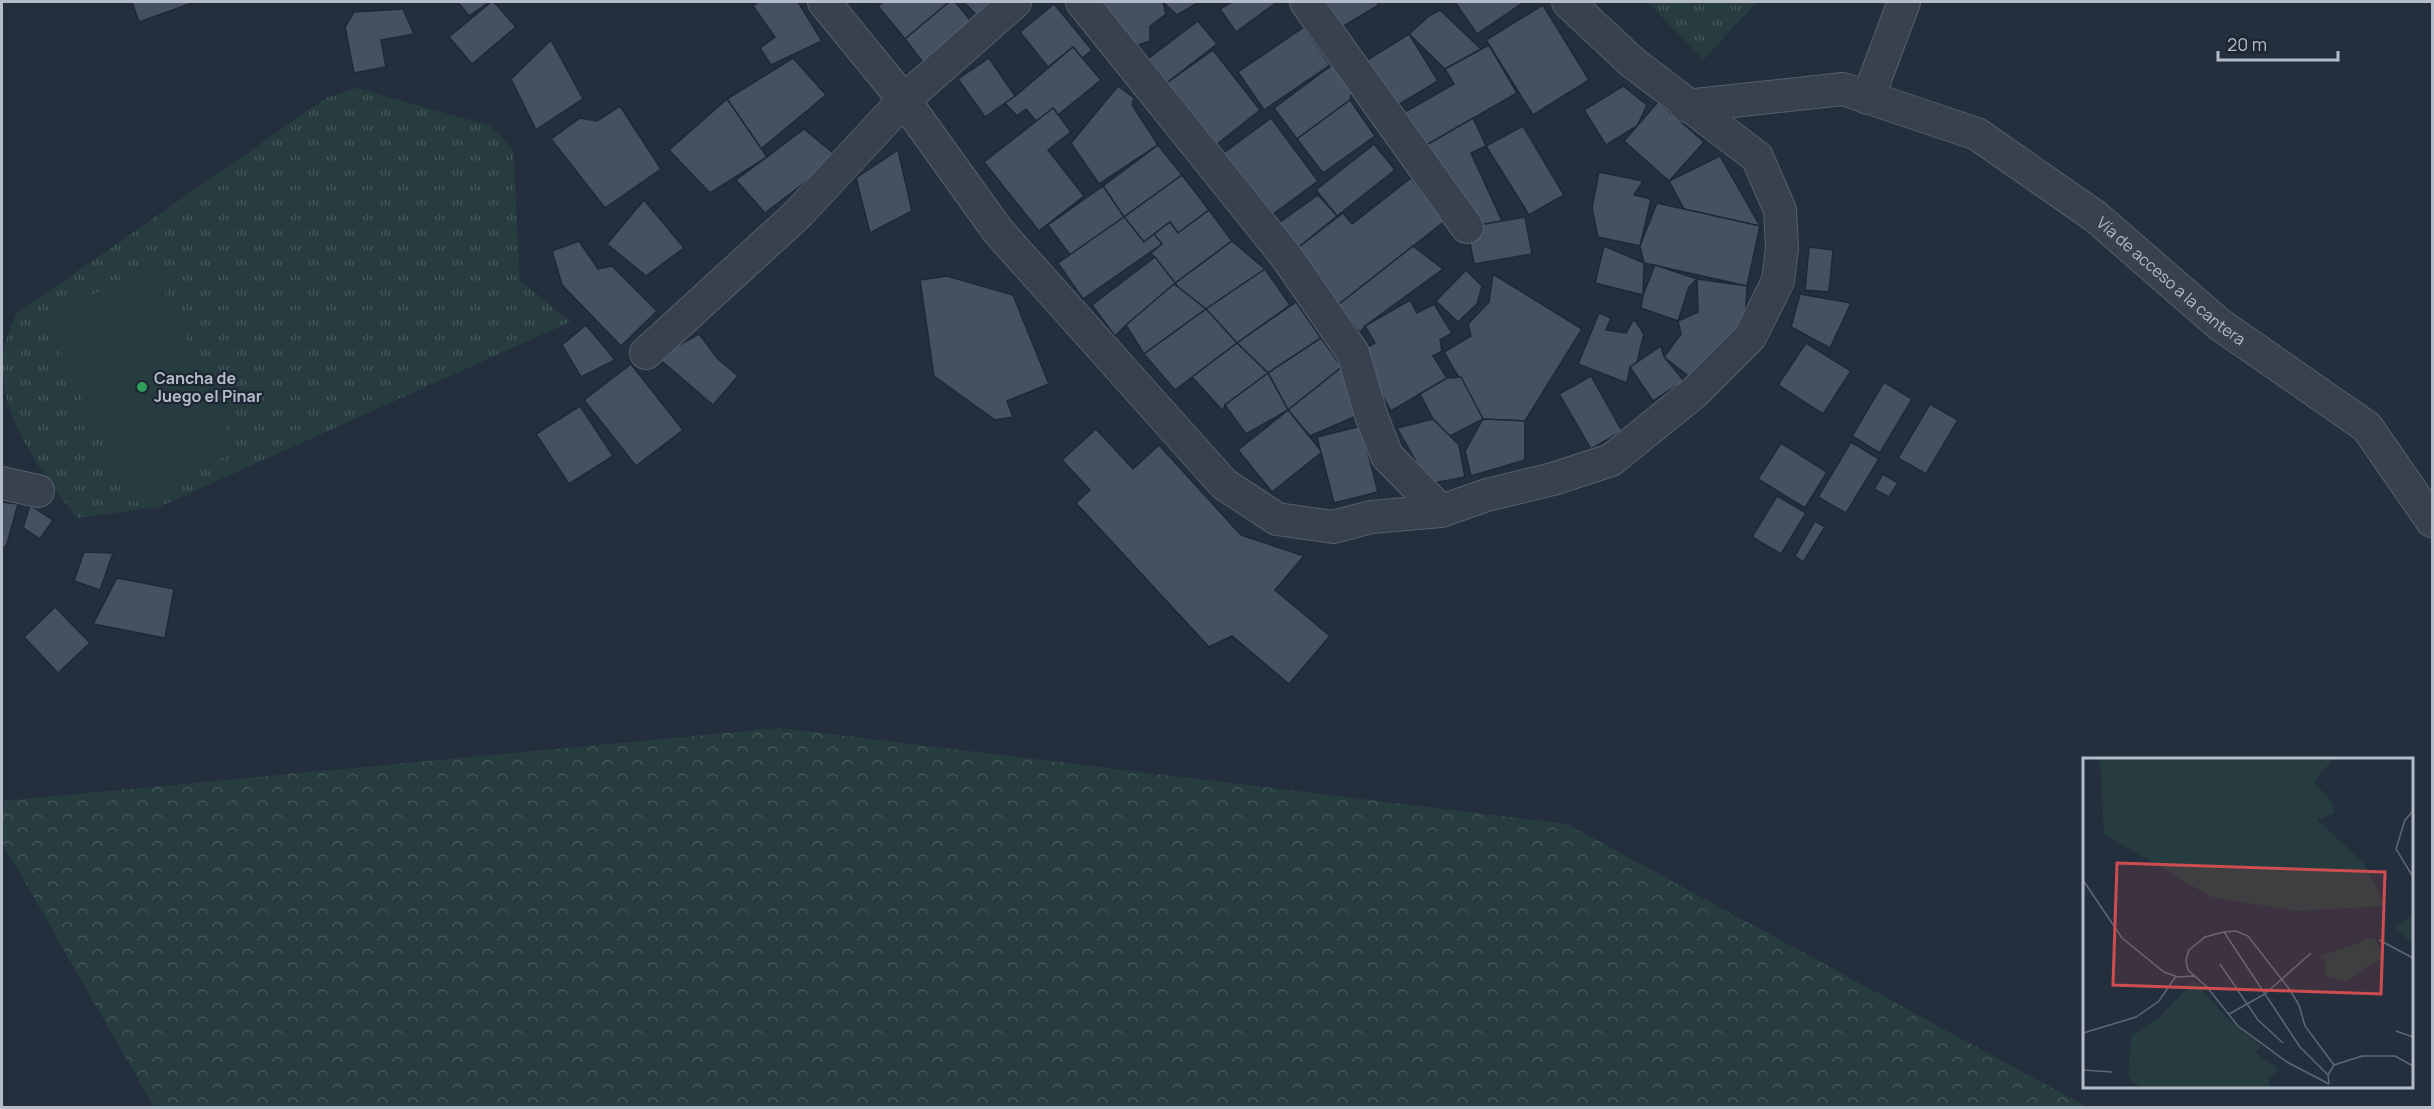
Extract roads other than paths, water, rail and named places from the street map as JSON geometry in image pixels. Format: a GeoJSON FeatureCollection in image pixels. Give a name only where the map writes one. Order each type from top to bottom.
{"type":"FeatureCollection","features":[{"type":"Feature","properties":{"kind":"street"},"geometry":{"type":"LineString","coordinates":[[824,2],[904,100],[998,231],[1224,484],[1277,519],[1333,527],[1371,518],[1441,511],[1487,495],[1553,479],[1611,460],[1695,392],[1750,337],[1778,281],[1782,248],[1780,210],[1757,157],[1686,106],[1632,62],[1568,2]]}},
{"type":"Feature","properties":{"kind":"street"},"geometry":{"type":"LineString","coordinates":[[646,353],[798,214],[904,100],[1015,2]]}},
{"type":"Feature","properties":{"kind":"street"},"geometry":{"type":"LineString","coordinates":[[1082,2],[1286,256],[1353,353],[1371,415],[1387,456],[1441,511]]}},
{"type":"Feature","properties":{"kind":"street"},"geometry":{"type":"LineString","coordinates":[[1306,2],[1467,227]]}},
{"type":"Feature","properties":{"kind":"street"},"geometry":{"type":"LineString","coordinates":[[1868,98],[1904,2]]}},
{"type":"Feature","properties":{"kind":"street","name":"Vía de acceso a la cantera"},"geometry":{"type":"LineString","coordinates":[[1686,106],[1843,90],[1977,134],[2096,217],[2219,324],[2367,427],[2433,521]]}},
{"type":"Feature","properties":{"kind":"street"},"geometry":{"type":"LineString","coordinates":[[2,483],[38,491]]}},
{"type":"Feature","properties":{"kind":"place","name":"Cancha de Juego el Pinar"},"geometry":{"type":"Point","coordinates":[142,387]}}]}
